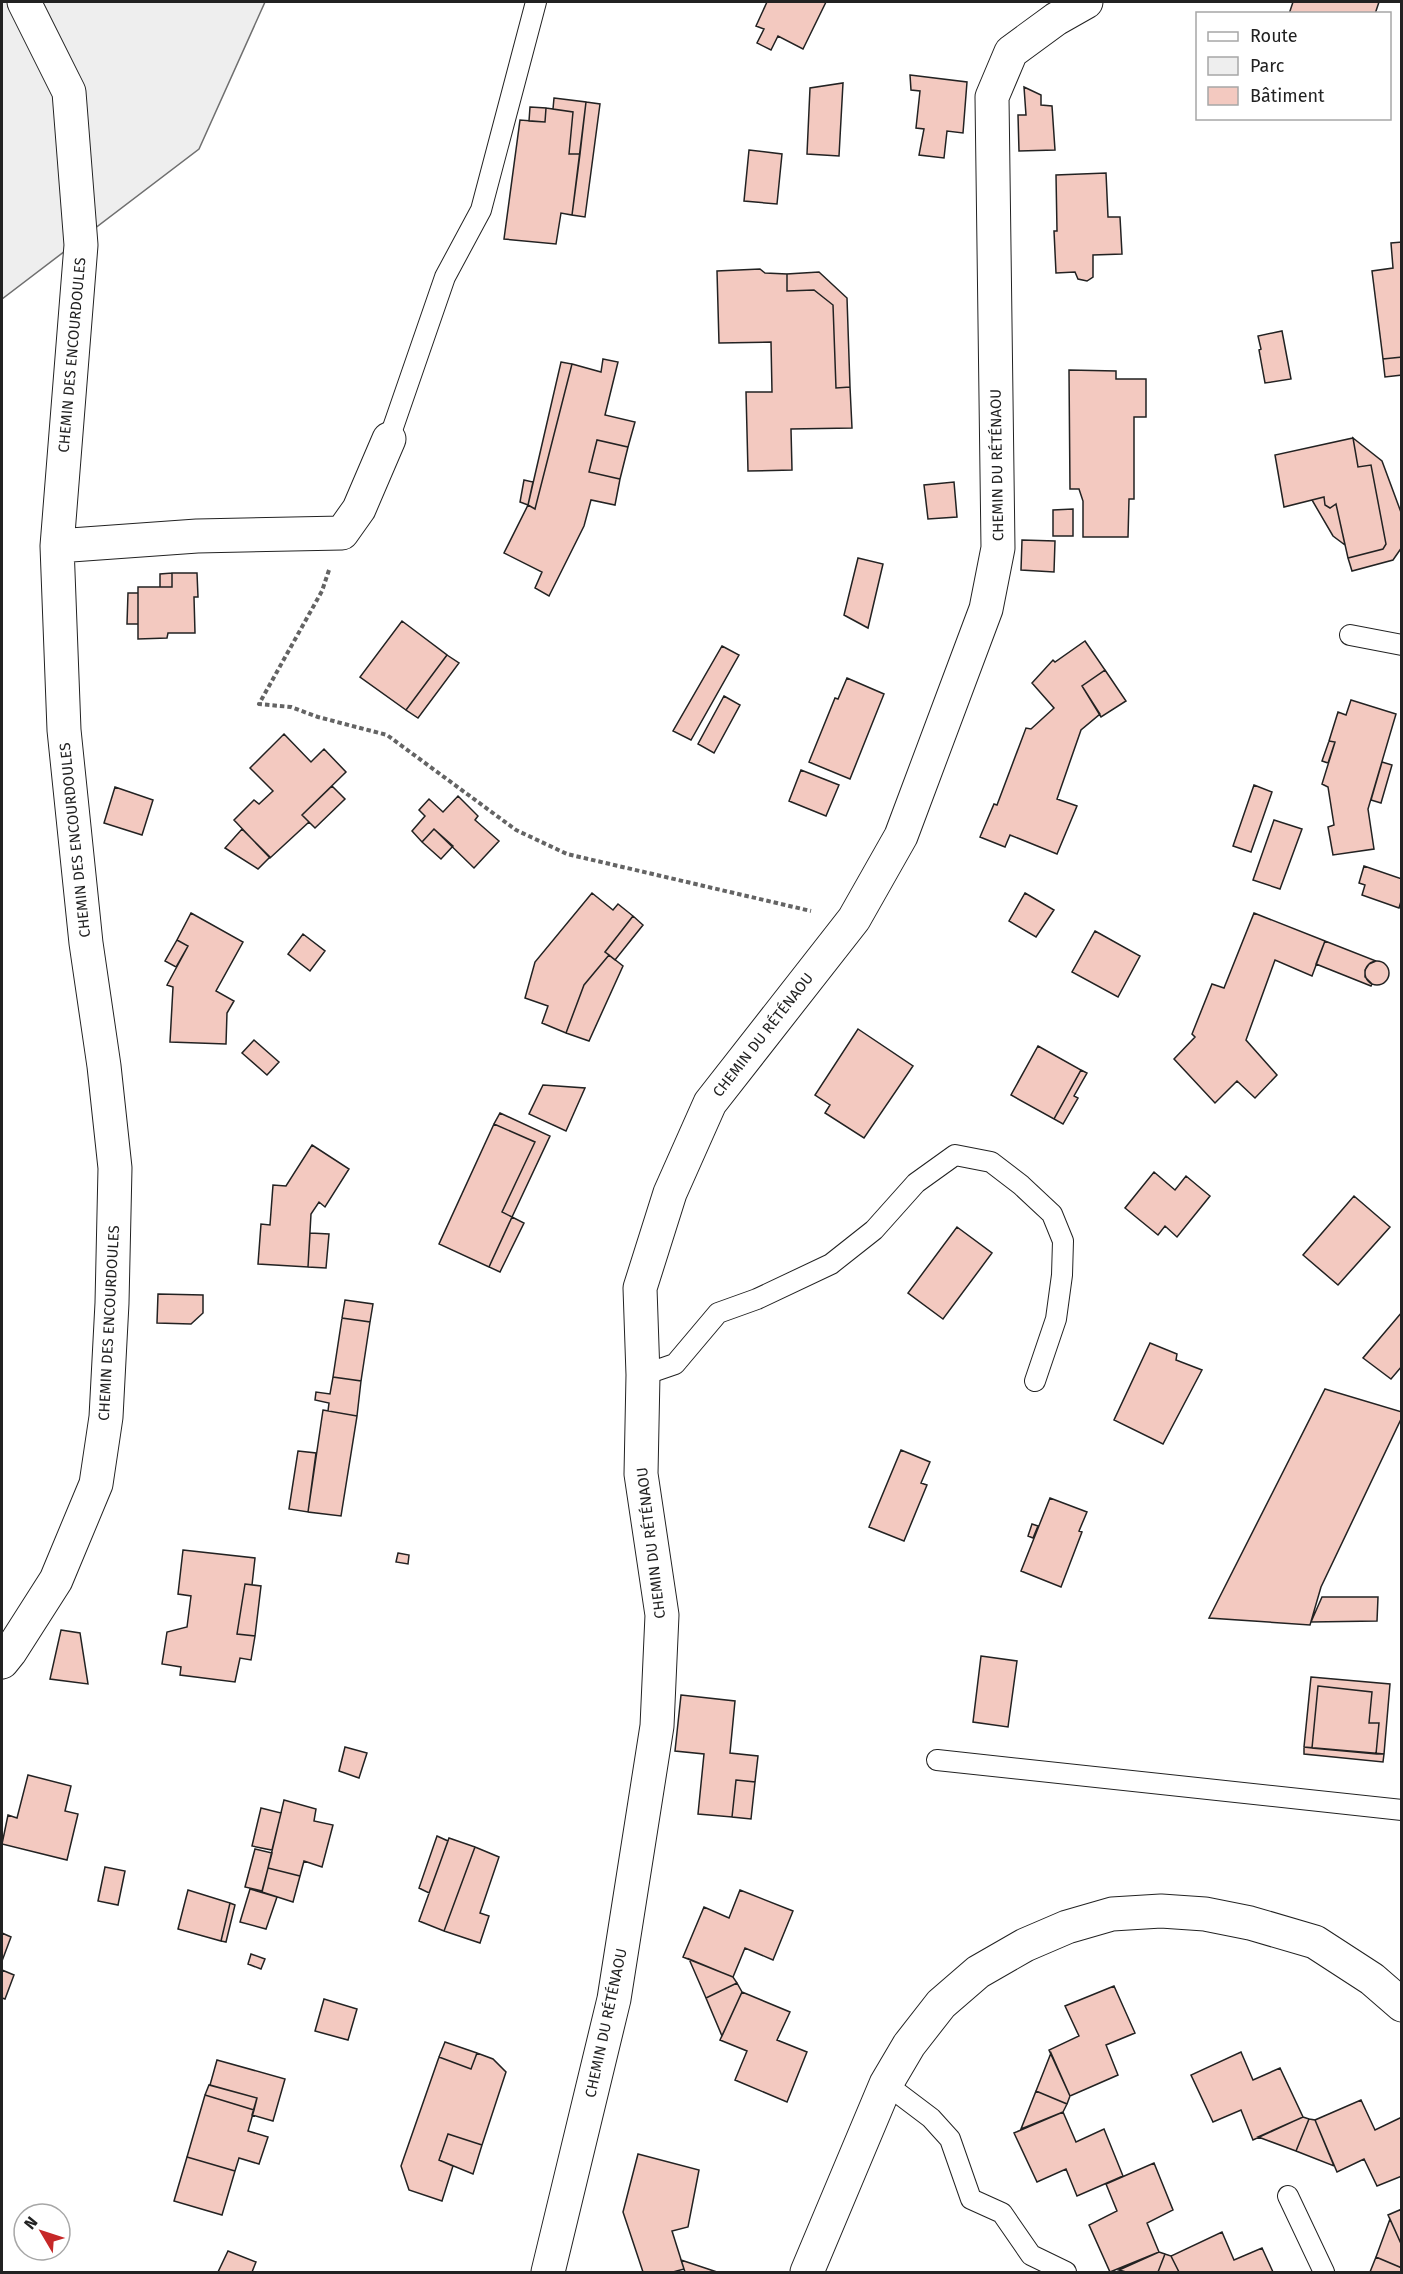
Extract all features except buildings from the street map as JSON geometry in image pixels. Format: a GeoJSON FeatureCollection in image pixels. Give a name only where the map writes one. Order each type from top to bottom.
{"type":"FeatureCollection","features":[{"type":"Feature","properties":{"kind":"street","name":"CHEMIN DES ENCOURDOULES"},"geometry":{"type":"LineString","coordinates":[[2,1662],[56,1580],[96,1484],[106,1417],[115,1168],[104,1066],[86,943],[64,730],[57,546],[81,245],[69,92],[24,2]]}},
{"type":"Feature","properties":{"kind":"street","name":"CHEMIN DU RÉTÉNAOU"},"geometry":{"type":"LineString","coordinates":[[548,2272],[614,1999],[657,1726],[662,1615],[641,1474],[643,1375],[640,1288],[670,1193],[710,1103],[854,919],[901,836],[986,609],[998,548],[992,97],[1011,52],[1056,19],[1086,2]]}},
{"type":"Feature","properties":{"kind":"street"},"geometry":{"type":"LineString","coordinates":[[57,546],[197,536],[342,533],[359,509],[389,440]]}},
{"type":"Feature","properties":{"kind":"street"},"geometry":{"type":"LineString","coordinates":[[807,2272],[886,2084],[909,2045],[941,2004],[978,1971],[1035,1940],[1067,1927],[1112,1914],[1161,1911],[1205,1914],[1250,1923],[1315,1942],[1372,1979],[1401,2005]]}},
{"type":"Feature","properties":{"kind":"lane"},"geometry":{"type":"LineString","coordinates":[[389,440],[445,277],[481,210],[536,2]]}},
{"type":"Feature","properties":{"kind":"lane"},"geometry":{"type":"LineString","coordinates":[[1350,635],[1401,645]]}},
{"type":"Feature","properties":{"kind":"lane"},"geometry":{"type":"LineString","coordinates":[[643,1375],[675,1364],[718,1313],[757,1299],[831,1264],[874,1230],[916,1183],[956,1155],[991,1162],[1013,1179],[1052,1214],[1063,1241],[1062,1275],[1056,1319],[1035,1381]]}},
{"type":"Feature","properties":{"kind":"lane"},"geometry":{"type":"LineString","coordinates":[[937,1760],[1401,1810]]}},
{"type":"Feature","properties":{"kind":"lane"},"geometry":{"type":"LineString","coordinates":[[886,2084],[931,2118],[951,2139],[971,2199],[1002,2213],[1031,2255],[1066,2272]]}},
{"type":"Feature","properties":{"kind":"lane"},"geometry":{"type":"LineString","coordinates":[[1288,2196],[1324,2272]]}},
{"type":"Feature","properties":{"kind":"path"},"geometry":{"type":"LineString","coordinates":[[342,533],[322,591],[259,704],[291,706],[318,717],[387,735],[516,830],[567,854],[794,908],[854,919]]}},
{"type":"Feature","properties":{"kind":"green space"},"geometry":{"type":"Polygon","coordinates":[[[2,2],[265,2],[199,149],[2,299],[2,2]]]}}]}
